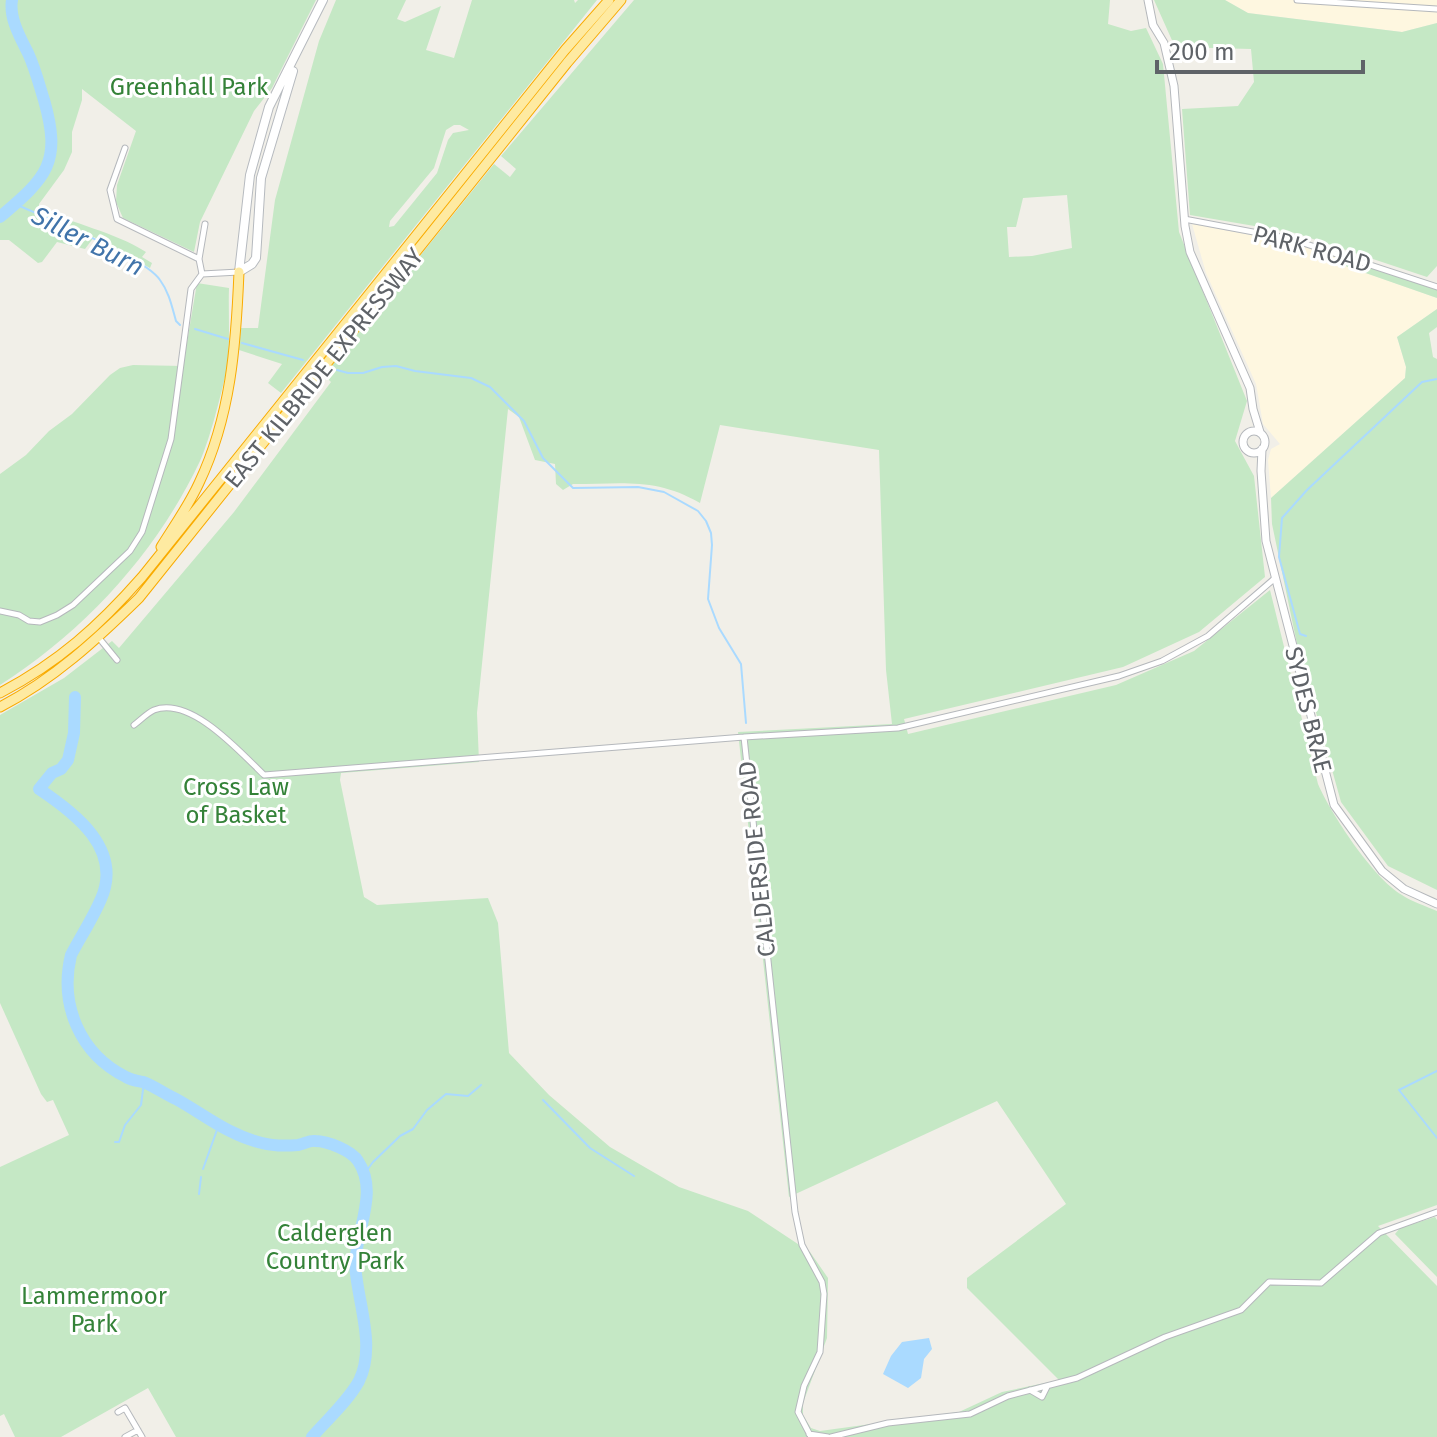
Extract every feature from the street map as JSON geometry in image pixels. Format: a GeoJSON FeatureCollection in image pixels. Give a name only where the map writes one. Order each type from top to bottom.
{"type":"FeatureCollection","features":[{"type":"Feature","properties":{"kind":"highway","name":"EAST KILBRIDE EXPRESSWAY"},"geometry":{"type":"LineString","coordinates":[[0,693],[60,658],[105,618],[142,577],[565,50],[609,0]]}},
{"type":"Feature","properties":{"kind":"highway","name":"EAST KILBRIDE EXPRESSWAY"},"geometry":{"type":"LineString","coordinates":[[0,707],[57,672],[99,638],[139,598],[567,63],[621,0]]}},
{"type":"Feature","properties":{"kind":"highway"},"geometry":{"type":"LineString","coordinates":[[142,577],[198,486],[212,454],[230,387],[239,272]]}},
{"type":"Feature","properties":{"kind":"main road"},"geometry":{"type":"LineString","coordinates":[[239,272],[250,175],[269,107],[323,0]]}},
{"type":"Feature","properties":{"kind":"main road"},"geometry":{"type":"LineString","coordinates":[[239,272],[256,258],[261,178],[302,44]]}},
{"type":"Feature","properties":{"kind":"street"},"geometry":{"type":"LineString","coordinates":[[1148,0],[1153,25],[1164,43],[1174,86],[1184,219],[1190,252],[1250,388],[1253,409],[1265,440],[1262,449],[1254,453],[1246,450]]}},
{"type":"Feature","properties":{"kind":"street"},"geometry":{"type":"LineString","coordinates":[[1297,0],[1437,9]]}},
{"type":"Feature","properties":{"kind":"street"},"geometry":{"type":"LineString","coordinates":[[125,148],[110,190],[117,219],[199,259]]}},
{"type":"Feature","properties":{"kind":"street","name":"PARK ROAD"},"geometry":{"type":"LineString","coordinates":[[1184,219],[1291,239],[1437,287]]}},
{"type":"Feature","properties":{"kind":"street"},"geometry":{"type":"LineString","coordinates":[[2,611],[40,622],[57,615],[73,605],[130,551],[142,532],[171,439],[191,289],[202,274],[199,259],[205,224]]}},
{"type":"Feature","properties":{"kind":"street"},"geometry":{"type":"LineString","coordinates":[[202,274],[239,272]]}},
{"type":"Feature","properties":{"kind":"street"},"geometry":{"type":"LineString","coordinates":[[1253,409],[1243,443],[1261,471]]}},
{"type":"Feature","properties":{"kind":"street"},"geometry":{"type":"LineString","coordinates":[[1244,436],[1249,431],[1260,432]]}},
{"type":"Feature","properties":{"kind":"street","name":"SYDES BRAE"},"geometry":{"type":"LineString","coordinates":[[1262,449],[1266,541],[1334,805],[1382,871],[1404,889],[1437,904]]}},
{"type":"Feature","properties":{"kind":"street","name":"CALDERSIDE ROAD"},"geometry":{"type":"LineString","coordinates":[[810,1436],[798,1412],[804,1386],[820,1352],[824,1294],[822,1282],[802,1245],[795,1212],[744,737],[898,728],[1119,676],[1162,661],[1208,636],[1274,579]]}},
{"type":"Feature","properties":{"kind":"street"},"geometry":{"type":"LineString","coordinates":[[99,638],[117,660]]}},
{"type":"Feature","properties":{"kind":"street"},"geometry":{"type":"LineString","coordinates":[[134,725],[153,710],[182,709],[213,728],[264,775],[744,737]]}},
{"type":"Feature","properties":{"kind":"street"},"geometry":{"type":"LineString","coordinates":[[810,1436],[829,1437],[888,1423],[970,1414],[1008,1396],[1077,1378],[1165,1337],[1241,1310],[1269,1282],[1321,1283],[1379,1233],[1437,1212]]}},
{"type":"Feature","properties":{"kind":"street"},"geometry":{"type":"LineString","coordinates":[[118,1412],[125,1408],[142,1437]]}},
{"type":"Feature","properties":{"kind":"street"},"geometry":{"type":"LineString","coordinates":[[125,1437],[138,1430]]}},
{"type":"Feature","properties":{"kind":"shaded area"},"geometry":{"type":"Polygon","coordinates":[[[1225,0],[1437,0],[1437,23],[1402,32],[1248,13],[1225,0]]]}},
{"type":"Feature","properties":{"kind":"shaded area"},"geometry":{"type":"Polygon","coordinates":[[[1192,224],[1288,242],[1337,255],[1335,262],[1437,298],[1437,309],[1397,337],[1406,367],[1405,378],[1271,498],[1268,460],[1271,449],[1280,444],[1263,424],[1256,384],[1206,273],[1192,224]]]}},
{"type":"Feature","properties":{"kind":"green space","name":"Greenhall Park"},"geometry":{"type":"Polygon","coordinates":[[[0,0],[316,0],[272,88],[254,111],[200,222],[194,252],[123,218],[116,202],[117,185],[136,131],[82,89],[82,100],[72,132],[72,152],[64,170],[39,207],[146,252],[142,257],[152,263],[150,268],[94,237],[85,249],[57,242],[38,263],[9,240],[0,240],[0,0]]]}},
{"type":"Feature","properties":{"kind":"green space"},"geometry":{"type":"Polygon","coordinates":[[[336,0],[406,0],[397,19],[405,22],[441,6],[426,50],[454,58],[472,0],[574,0],[575,3],[578,0],[597,0],[281,393],[268,383],[282,364],[239,350],[241,328],[258,328],[275,200],[319,41],[336,0]],[[460,125],[446,130],[434,168],[390,221],[389,227],[394,226],[437,173],[453,133],[469,130],[460,125]]]}},
{"type":"Feature","properties":{"kind":"green space"},"geometry":{"type":"Polygon","coordinates":[[[634,0],[1110,0],[1108,24],[1131,31],[1146,28],[1163,64],[1179,232],[1247,401],[1235,441],[1254,476],[1265,577],[1199,632],[1123,667],[904,719],[908,734],[1116,685],[1194,651],[1270,590],[1318,784],[1324,797],[1378,875],[1406,897],[1437,911],[1437,1205],[1378,1226],[1437,1286],[1437,1437],[176,1437],[148,1388],[61,1437],[15,1437],[4,1414],[0,1416],[0,1167],[69,1135],[53,1100],[47,1102],[41,1094],[0,1003],[0,715],[64,678],[112,641],[119,648],[234,512],[331,382],[324,375],[494,164],[510,177],[516,169],[501,156],[634,0]],[[1067,195],[1023,198],[1016,227],[1007,227],[1009,257],[1072,248],[1067,195]],[[508,409],[477,713],[479,762],[341,773],[364,897],[377,905],[488,898],[498,923],[509,1053],[549,1095],[610,1147],[679,1187],[748,1211],[810,1252],[828,1278],[827,1338],[803,1403],[803,1415],[811,1428],[820,1431],[959,1412],[1002,1392],[1059,1380],[967,1288],[967,1278],[1066,1204],[997,1101],[789,1197],[738,732],[892,724],[886,670],[879,450],[720,425],[700,503],[668,489],[638,484],[573,484],[563,490],[556,484],[555,464],[535,460],[519,417],[508,409]]]}},
{"type":"Feature","properties":{"kind":"green space"},"geometry":{"type":"Polygon","coordinates":[[[1154,0],[1225,0],[1248,13],[1402,32],[1437,23],[1437,266],[1427,277],[1295,233],[1190,215],[1182,109],[1238,106],[1254,82],[1251,49],[1175,47],[1154,0]]]}},
{"type":"Feature","properties":{"kind":"green space"},"geometry":{"type":"Polygon","coordinates":[[[1337,255],[1437,288],[1437,298],[1334,262],[1337,255]]]}},
{"type":"Feature","properties":{"kind":"green space"},"geometry":{"type":"Polygon","coordinates":[[[197,283],[229,288],[226,373],[200,461],[163,527],[116,587],[61,640],[0,685],[0,474],[26,455],[120,368],[133,365],[183,366],[197,283]]]}},
{"type":"Feature","properties":{"kind":"green space"},"geometry":{"type":"Polygon","coordinates":[[[1437,309],[1437,327],[1429,333],[1433,357],[1437,359],[1437,890],[1388,866],[1341,802],[1297,644],[1272,524],[1271,498],[1405,378],[1406,367],[1397,337],[1437,309]]]}},
{"type":"Feature","properties":{"kind":"green space"},"geometry":{"type":"Polygon","coordinates":[[[1435,1217],[1437,1277],[1395,1234],[1400,1228],[1435,1217]]]}},
{"type":"Feature","properties":{"kind":"water"},"geometry":{"type":"Polygon","coordinates":[[[929,1338],[932,1349],[924,1359],[921,1378],[908,1388],[883,1374],[902,1342],[929,1338]]]}},
{"type":"Feature","properties":{"kind":"waterway"},"geometry":{"type":"LineString","coordinates":[[0,217],[39,179],[50,154],[51,139],[44,100],[14,20],[12,0]]}},
{"type":"Feature","properties":{"kind":"waterway","name":"Siller Burn"},"geometry":{"type":"LineString","coordinates":[[15,204],[93,238],[151,271],[163,285],[180,325]]}},
{"type":"Feature","properties":{"kind":"waterway","name":"Siller Burn"},"geometry":{"type":"LineString","coordinates":[[195,329],[228,339]]}},
{"type":"Feature","properties":{"kind":"waterway","name":"Siller Burn"},"geometry":{"type":"LineString","coordinates":[[242,343],[303,360]]}},
{"type":"Feature","properties":{"kind":"waterway","name":"Siller Burn"},"geometry":{"type":"LineString","coordinates":[[337,370],[363,373],[396,366],[471,378],[490,387],[524,421],[543,458],[573,488],[638,487],[664,492],[698,511],[711,533],[708,599],[719,628],[741,664],[746,723]]}},
{"type":"Feature","properties":{"kind":"waterway"},"geometry":{"type":"LineString","coordinates":[[1306,636],[1300,634],[1279,557],[1282,518],[1307,490],[1422,382],[1437,379]]}},
{"type":"Feature","properties":{"kind":"waterway"},"geometry":{"type":"LineString","coordinates":[[75,697],[74,733],[68,760],[39,789],[67,809],[92,834],[106,864],[106,881],[101,899],[71,955],[68,974],[71,1010],[85,1041],[110,1067],[155,1088],[238,1135],[275,1145],[298,1145],[313,1141],[333,1145],[355,1157],[364,1174],[366,1202],[356,1260],[365,1328],[364,1368],[349,1396],[312,1437]]}},
{"type":"Feature","properties":{"kind":"waterway"},"geometry":{"type":"LineString","coordinates":[[1437,1071],[1399,1090],[1437,1138]]}},
{"type":"Feature","properties":{"kind":"waterway"},"geometry":{"type":"LineString","coordinates":[[115,1142],[119,1142],[125,1125],[141,1105],[144,1082]]}},
{"type":"Feature","properties":{"kind":"waterway"},"geometry":{"type":"LineString","coordinates":[[364,1174],[446,1094],[468,1096],[481,1085]]}},
{"type":"Feature","properties":{"kind":"waterway"},"geometry":{"type":"LineString","coordinates":[[543,1100],[590,1148],[634,1176]]}},
{"type":"Feature","properties":{"kind":"waterway"},"geometry":{"type":"LineString","coordinates":[[203,1169],[218,1127]]}},
{"type":"Feature","properties":{"kind":"waterway"},"geometry":{"type":"LineString","coordinates":[[199,1194],[201,1177]]}},
{"type":"Feature","properties":{"kind":"park label","name":"Cross Law of Basket"},"geometry":{"type":"Point","coordinates":[236,801]}},
{"type":"Feature","properties":{"kind":"park label","name":"Calderglen Country Park"},"geometry":{"type":"Point","coordinates":[335,1247]}},
{"type":"Feature","properties":{"kind":"park label","name":"Lammermoor Park"},"geometry":{"type":"Point","coordinates":[94,1310]}}]}
